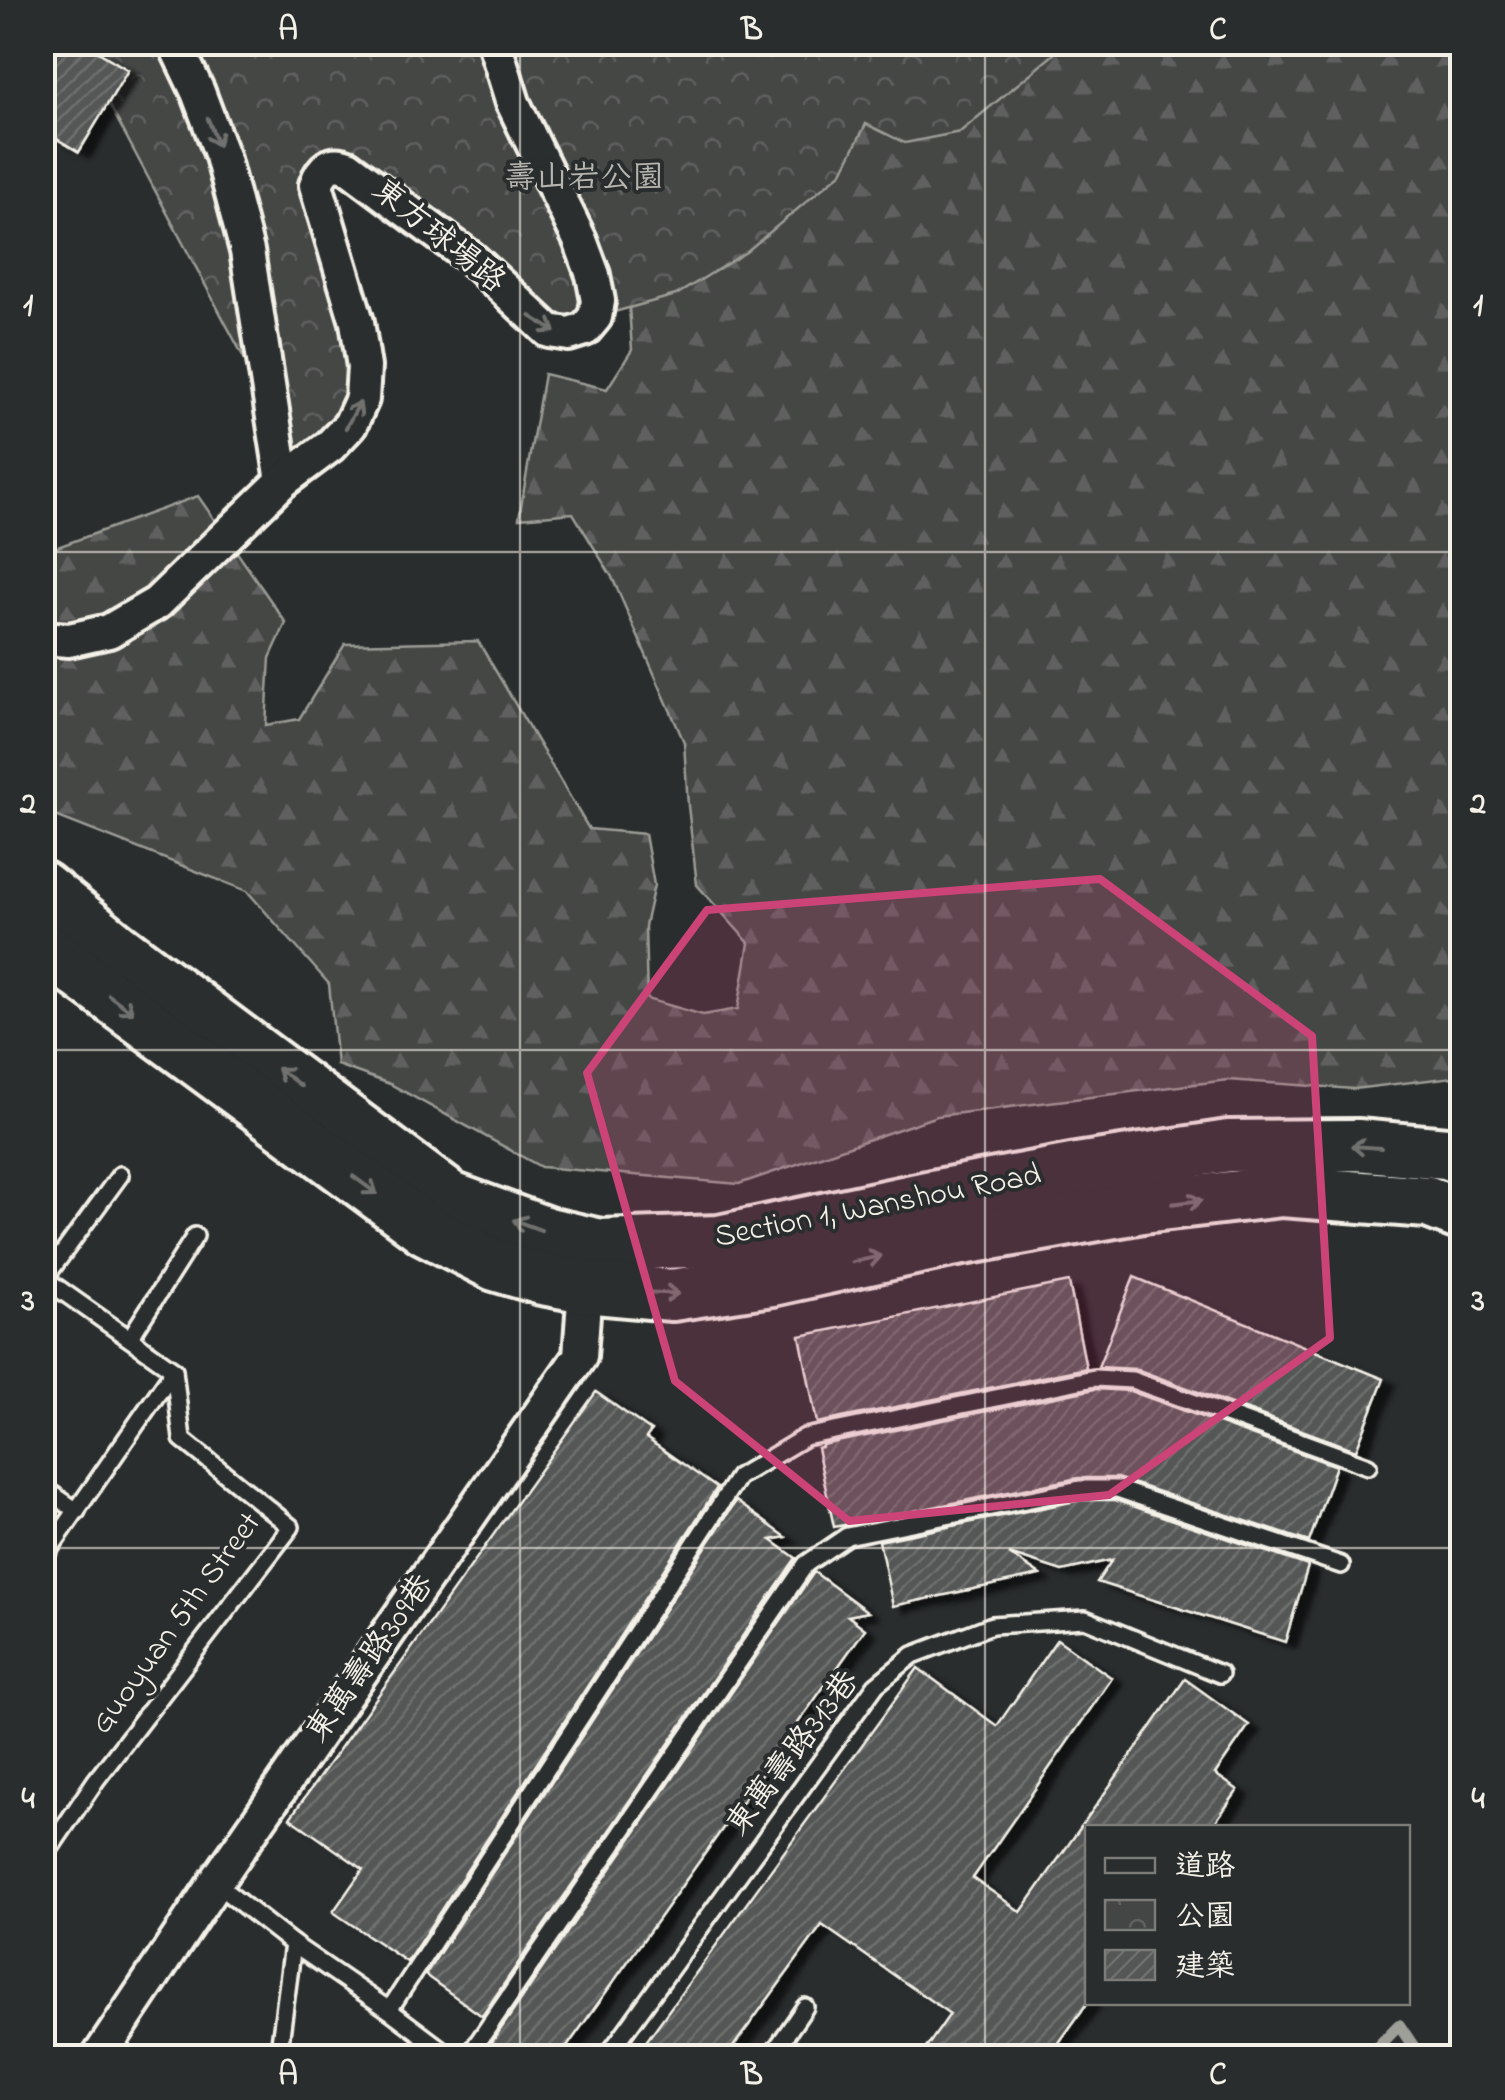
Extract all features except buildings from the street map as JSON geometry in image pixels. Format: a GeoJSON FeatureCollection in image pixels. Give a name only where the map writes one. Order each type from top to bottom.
{"type":"FeatureCollection","features":[{"type":"Feature","properties":{"kind":"main road","name":"Section 1, Wanshou Road"},"geometry":{"type":"LineString","coordinates":[[42,887],[116,948],[451,1198],[548,1233],[593,1266],[672,1296],[1143,1207],[1282,1191],[1428,1202],[1462,1214]]}},
{"type":"Feature","properties":{"kind":"main road","name":"Section 1, Wanshou Road"},"geometry":{"type":"LineString","coordinates":[[42,946],[425,1229],[496,1265],[542,1280],[932,1196],[1229,1146],[1357,1145],[1446,1153],[1462,1160]]}},
{"type":"Feature","properties":{"kind":"street"},"geometry":{"type":"LineString","coordinates":[[174,42],[222,156],[247,251],[283,481]]}},
{"type":"Feature","properties":{"kind":"street","name":"東方球場路"},"geometry":{"type":"LineString","coordinates":[[42,638],[70,640],[109,631],[156,604],[283,481],[330,446],[350,425],[362,398],[364,367],[357,322],[316,185],[329,165],[348,167],[472,259],[549,331],[569,334],[585,329],[596,318],[598,301],[593,275],[513,103],[494,42]]}},
{"type":"Feature","properties":{"kind":"street","name":"東萬壽路309巷"},"geometry":{"type":"LineString","coordinates":[[98,2058],[580,1356],[593,1266]]}},
{"type":"Feature","properties":{"kind":"lane"},"geometry":{"type":"LineString","coordinates":[[42,1560],[174,1370],[43,1279],[120,1175]]}},
{"type":"Feature","properties":{"kind":"lane"},"geometry":{"type":"LineString","coordinates":[[130,1338],[195,1236]]}},
{"type":"Feature","properties":{"kind":"lane","name":"Guoyuan 5th Street"},"geometry":{"type":"LineString","coordinates":[[42,1860],[96,1780],[290,1527],[182,1439],[174,1370]]}},
{"type":"Feature","properties":{"kind":"lane"},"geometry":{"type":"LineString","coordinates":[[389,2010],[738,1477],[805,1437],[1094,1378],[1132,1380],[1368,1466]]}},
{"type":"Feature","properties":{"kind":"lane"},"geometry":{"type":"LineString","coordinates":[[42,1487],[76,1510]]}},
{"type":"Feature","properties":{"kind":"lane"},"geometry":{"type":"LineString","coordinates":[[467,2058],[806,1564],[848,1536],[1080,1489],[1116,1490],[1341,1564]]}},
{"type":"Feature","properties":{"kind":"lane","name":"東萬壽路313巷"},"geometry":{"type":"LineString","coordinates":[[606,2058],[876,1685],[912,1655],[992,1625],[1085,1618],[1220,1674]]}},
{"type":"Feature","properties":{"kind":"lane"},"geometry":{"type":"LineString","coordinates":[[215,1884],[453,2058]]}},
{"type":"Feature","properties":{"kind":"lane"},"geometry":{"type":"LineString","coordinates":[[278,2058],[294,1944]]}},
{"type":"Feature","properties":{"kind":"lane"},"geometry":{"type":"LineString","coordinates":[[770,2058],[805,2007]]}},
{"type":"Feature","properties":{"kind":"highlighted area"},"geometry":{"type":"Polygon","coordinates":[[[1100,879],[1312,1036],[1330,1338],[1109,1495],[849,1521],[675,1381],[587,1073],[707,910],[1100,879]]]}},
{"type":"Feature","properties":{"kind":"green space","name":"壽山岩公園"},"geometry":{"type":"Polygon","coordinates":[[[82,43],[1055,43],[1054,54],[960,132],[905,143],[866,124],[842,172],[746,252],[676,295],[596,317],[569,334],[329,165],[364,367],[350,425],[302,467],[108,102],[82,43]]]}},
{"type":"Feature","properties":{"kind":"green space"},"geometry":{"type":"Polygon","coordinates":[[[223,43],[1462,43],[1462,817],[1458,841],[1462,889],[1462,1076],[1354,1089],[1228,1080],[937,1116],[739,1184],[541,1167],[390,1084],[337,1065],[329,984],[247,891],[58,817],[43,801],[42,544],[55,548],[198,496],[286,623],[270,658],[266,725],[299,719],[345,644],[478,641],[589,829],[645,834],[654,885],[645,926],[647,999],[703,1015],[738,1009],[749,943],[697,885],[684,742],[612,577],[573,513],[519,518],[544,374],[607,389],[632,350],[627,278],[223,43]]]}},
{"type":"Feature","properties":{"kind":"waterway"},"geometry":{"type":"LineString","coordinates":[[1367,2058],[1399,2025],[1421,2058]]}}]}
